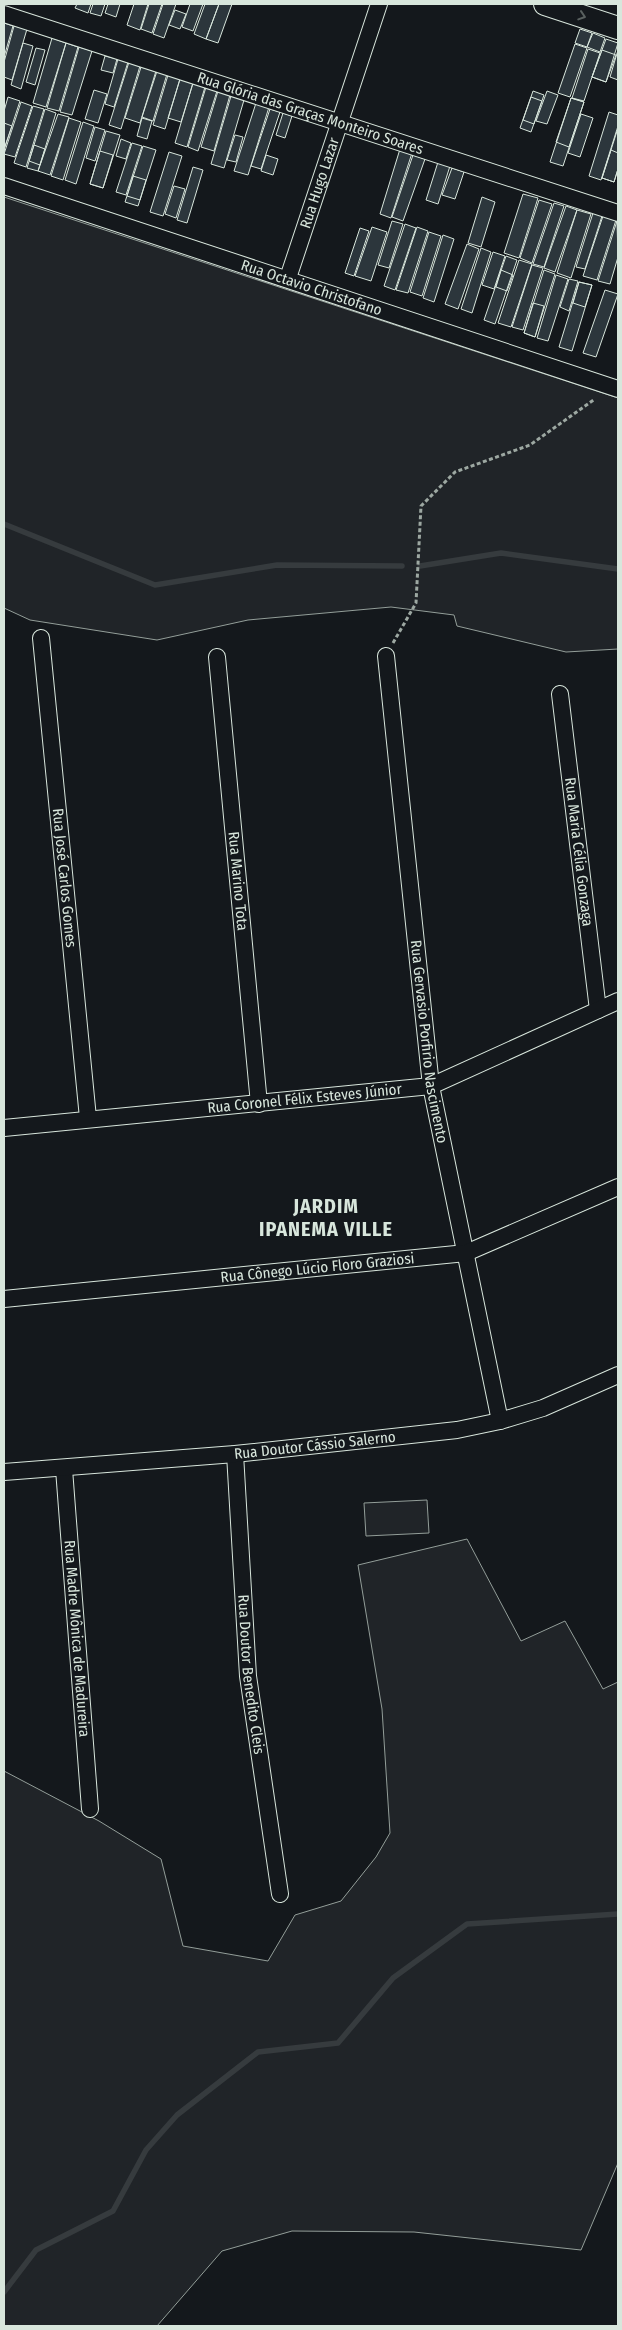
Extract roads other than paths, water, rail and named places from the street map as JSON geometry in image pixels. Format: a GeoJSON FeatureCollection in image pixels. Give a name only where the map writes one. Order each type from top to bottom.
{"type":"FeatureCollection","features":[{"type":"Feature","properties":{"kind":"street","name":"Rua Hugo Lazar"},"geometry":{"type":"LineString","coordinates":[[288,278],[379,4]]}},
{"type":"Feature","properties":{"kind":"street"},"geometry":{"type":"LineString","coordinates":[[545,4],[618,28]]}},
{"type":"Feature","properties":{"kind":"street","name":"Rua Glória das Graças Monteiro Soares"},"geometry":{"type":"LineString","coordinates":[[4,14],[618,213]]}},
{"type":"Feature","properties":{"kind":"street","name":"Rua Octavio Christofano"},"geometry":{"type":"LineString","coordinates":[[4,186],[288,278],[615,388]]}},
{"type":"Feature","properties":{"kind":"street","name":"Rua José Carlos Gomes"},"geometry":{"type":"LineString","coordinates":[[41,638],[88,1118]]}},
{"type":"Feature","properties":{"kind":"street","name":"Rua Gervasio Porfirio Nascimento"},"geometry":{"type":"LineString","coordinates":[[386,656],[431,1086],[500,1421]]}},
{"type":"Feature","properties":{"kind":"street","name":"Rua Marino Tota"},"geometry":{"type":"LineString","coordinates":[[216,657],[260,1104]]}},
{"type":"Feature","properties":{"kind":"street","name":"Rua Maria Célia Gonzaga"},"geometry":{"type":"LineString","coordinates":[[560,694],[598,1010]]}},
{"type":"Feature","properties":{"kind":"street","name":"Rua Coronel Félix Esteves Júnior"},"geometry":{"type":"LineString","coordinates":[[4,1128],[88,1118],[260,1104],[431,1086],[618,1001]]}},
{"type":"Feature","properties":{"kind":"street","name":"Rua Cônego Lúcio Floro Graziosi"},"geometry":{"type":"LineString","coordinates":[[4,1299],[466,1253],[618,1187]]}},
{"type":"Feature","properties":{"kind":"street","name":"Rua Doutor Cássio Salerno"},"geometry":{"type":"LineString","coordinates":[[4,1472],[64,1469],[235,1454],[457,1430],[500,1421],[543,1408],[618,1375]]}},
{"type":"Feature","properties":{"kind":"street","name":"Rua Doutor Benedito Cleis"},"geometry":{"type":"LineString","coordinates":[[235,1454],[248,1676],[280,1894]]}},
{"type":"Feature","properties":{"kind":"street","name":"Rua Madre Mônica de Madureira"},"geometry":{"type":"LineString","coordinates":[[64,1469],[90,1809]]}},
{"type":"Feature","properties":{"kind":"waterway"},"geometry":{"type":"LineString","coordinates":[[4,524],[155,585],[277,565],[402,566]]}},
{"type":"Feature","properties":{"kind":"waterway"},"geometry":{"type":"LineString","coordinates":[[420,566],[501,553],[618,569]]}},
{"type":"Feature","properties":{"kind":"waterway"},"geometry":{"type":"LineString","coordinates":[[4,2292],[36,2250],[113,2211],[146,2150],[177,2115],[258,2052],[338,2043],[393,1978],[467,1924],[618,1914]]}},
{"type":"Feature","properties":{"kind":"district","name":"JARDIM IPANEMA VILLE"},"geometry":{"type":"Point","coordinates":[326,1218]}}]}
